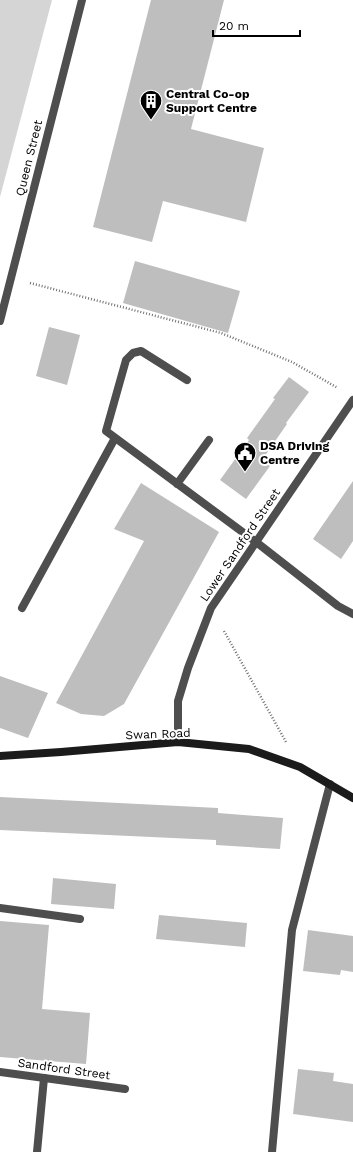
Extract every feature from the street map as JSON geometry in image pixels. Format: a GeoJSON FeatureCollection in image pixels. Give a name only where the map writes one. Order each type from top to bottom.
{"type":"FeatureCollection","features":[{"type":"Feature","properties":{"kind":"street","name":"Queen Street"},"geometry":{"type":"LineString","coordinates":[[0,321],[82,0]]}},
{"type":"Feature","properties":{"kind":"street"},"geometry":{"type":"LineString","coordinates":[[187,380],[141,351],[133,353],[126,360],[106,431],[256,542],[338,606],[353,614]]}},
{"type":"Feature","properties":{"kind":"street","name":"Lower Sandford Street"},"geometry":{"type":"LineString","coordinates":[[178,742],[178,701],[188,668],[211,608],[353,400]]}},
{"type":"Feature","properties":{"kind":"street"},"geometry":{"type":"LineString","coordinates":[[22,608],[115,438]]}},
{"type":"Feature","properties":{"kind":"street"},"geometry":{"type":"LineString","coordinates":[[177,484],[209,440]]}},
{"type":"Feature","properties":{"kind":"street","name":"Swan Road"},"geometry":{"type":"LineString","coordinates":[[0,756],[178,742],[249,749],[300,767],[353,798]]}},
{"type":"Feature","properties":{"kind":"street"},"geometry":{"type":"LineString","coordinates":[[272,1152],[292,930],[330,784]]}},
{"type":"Feature","properties":{"kind":"street"},"geometry":{"type":"LineString","coordinates":[[0,908],[80,919]]}},
{"type":"Feature","properties":{"kind":"street","name":"Sandford Street"},"geometry":{"type":"LineString","coordinates":[[0,1072],[125,1089]]}},
{"type":"Feature","properties":{"kind":"street"},"geometry":{"type":"LineString","coordinates":[[37,1152],[44,1078]]}},
{"type":"Feature","properties":{"kind":"path"},"geometry":{"type":"LineString","coordinates":[[11,278],[221,333],[292,362],[339,389]]}},
{"type":"Feature","properties":{"kind":"path"},"geometry":{"type":"LineString","coordinates":[[211,608],[300,767]]}},
{"type":"Feature","properties":{"kind":"shaded area"},"geometry":{"type":"Polygon","coordinates":[[[0,0],[52,0],[0,197],[0,0]]]}},
{"type":"Feature","properties":{"kind":"building","name":"Central Co-op Support Centre"},"geometry":{"type":"Polygon","coordinates":[[[151,0],[224,0],[191,129],[264,148],[246,222],[163,201],[152,242],[93,227],[151,0]]]}},
{"type":"Feature","properties":{"kind":"building"},"geometry":{"type":"Polygon","coordinates":[[[135,261],[240,291],[228,333],[123,303],[135,261]]]}},
{"type":"Feature","properties":{"kind":"building"},"geometry":{"type":"Polygon","coordinates":[[[49,327],[80,335],[67,385],[36,376],[49,327]]]}},
{"type":"Feature","properties":{"kind":"building"},"geometry":{"type":"Polygon","coordinates":[[[289,377],[309,392],[286,423],[287,424],[262,460],[270,466],[246,499],[220,480],[249,440],[247,438],[275,399],[273,398],[289,377]]]}},
{"type":"Feature","properties":{"kind":"building"},"geometry":{"type":"Polygon","coordinates":[[[353,481],[353,541],[341,559],[313,539],[353,481]]]}},
{"type":"Feature","properties":{"kind":"building"},"geometry":{"type":"Polygon","coordinates":[[[141,483],[219,532],[124,704],[104,716],[81,714],[56,703],[144,541],[114,529],[141,483]]]}},
{"type":"Feature","properties":{"kind":"building"},"geometry":{"type":"Polygon","coordinates":[[[0,676],[48,693],[28,738],[0,728],[0,676]]]}},
{"type":"Feature","properties":{"kind":"building"},"geometry":{"type":"Polygon","coordinates":[[[0,797],[218,808],[218,813],[283,818],[280,849],[216,845],[216,840],[0,830],[0,797]]]}},
{"type":"Feature","properties":{"kind":"building"},"geometry":{"type":"Polygon","coordinates":[[[53,878],[116,884],[114,909],[51,904],[53,878]]]}},
{"type":"Feature","properties":{"kind":"building"},"geometry":{"type":"Polygon","coordinates":[[[159,915],[247,923],[245,947],[156,939],[159,915]]]}},
{"type":"Feature","properties":{"kind":"building"},"geometry":{"type":"Polygon","coordinates":[[[0,921],[49,925],[42,1009],[90,1013],[86,1064],[0,1057],[0,921]]]}},
{"type":"Feature","properties":{"kind":"building"},"geometry":{"type":"Polygon","coordinates":[[[308,930],[353,936],[353,972],[341,970],[340,975],[303,971],[308,930]]]}},
{"type":"Feature","properties":{"kind":"building"},"geometry":{"type":"Polygon","coordinates":[[[298,1069],[334,1073],[333,1081],[353,1084],[353,1122],[293,1114],[298,1069]]]}},
{"type":"Feature","properties":{"kind":"place","name":"Central Co-op Support Centre"},"geometry":{"type":"Point","coordinates":[151,120]}},
{"type":"Feature","properties":{"kind":"place","name":"DSA Driving Centre"},"geometry":{"type":"Point","coordinates":[245,472]}}]}
